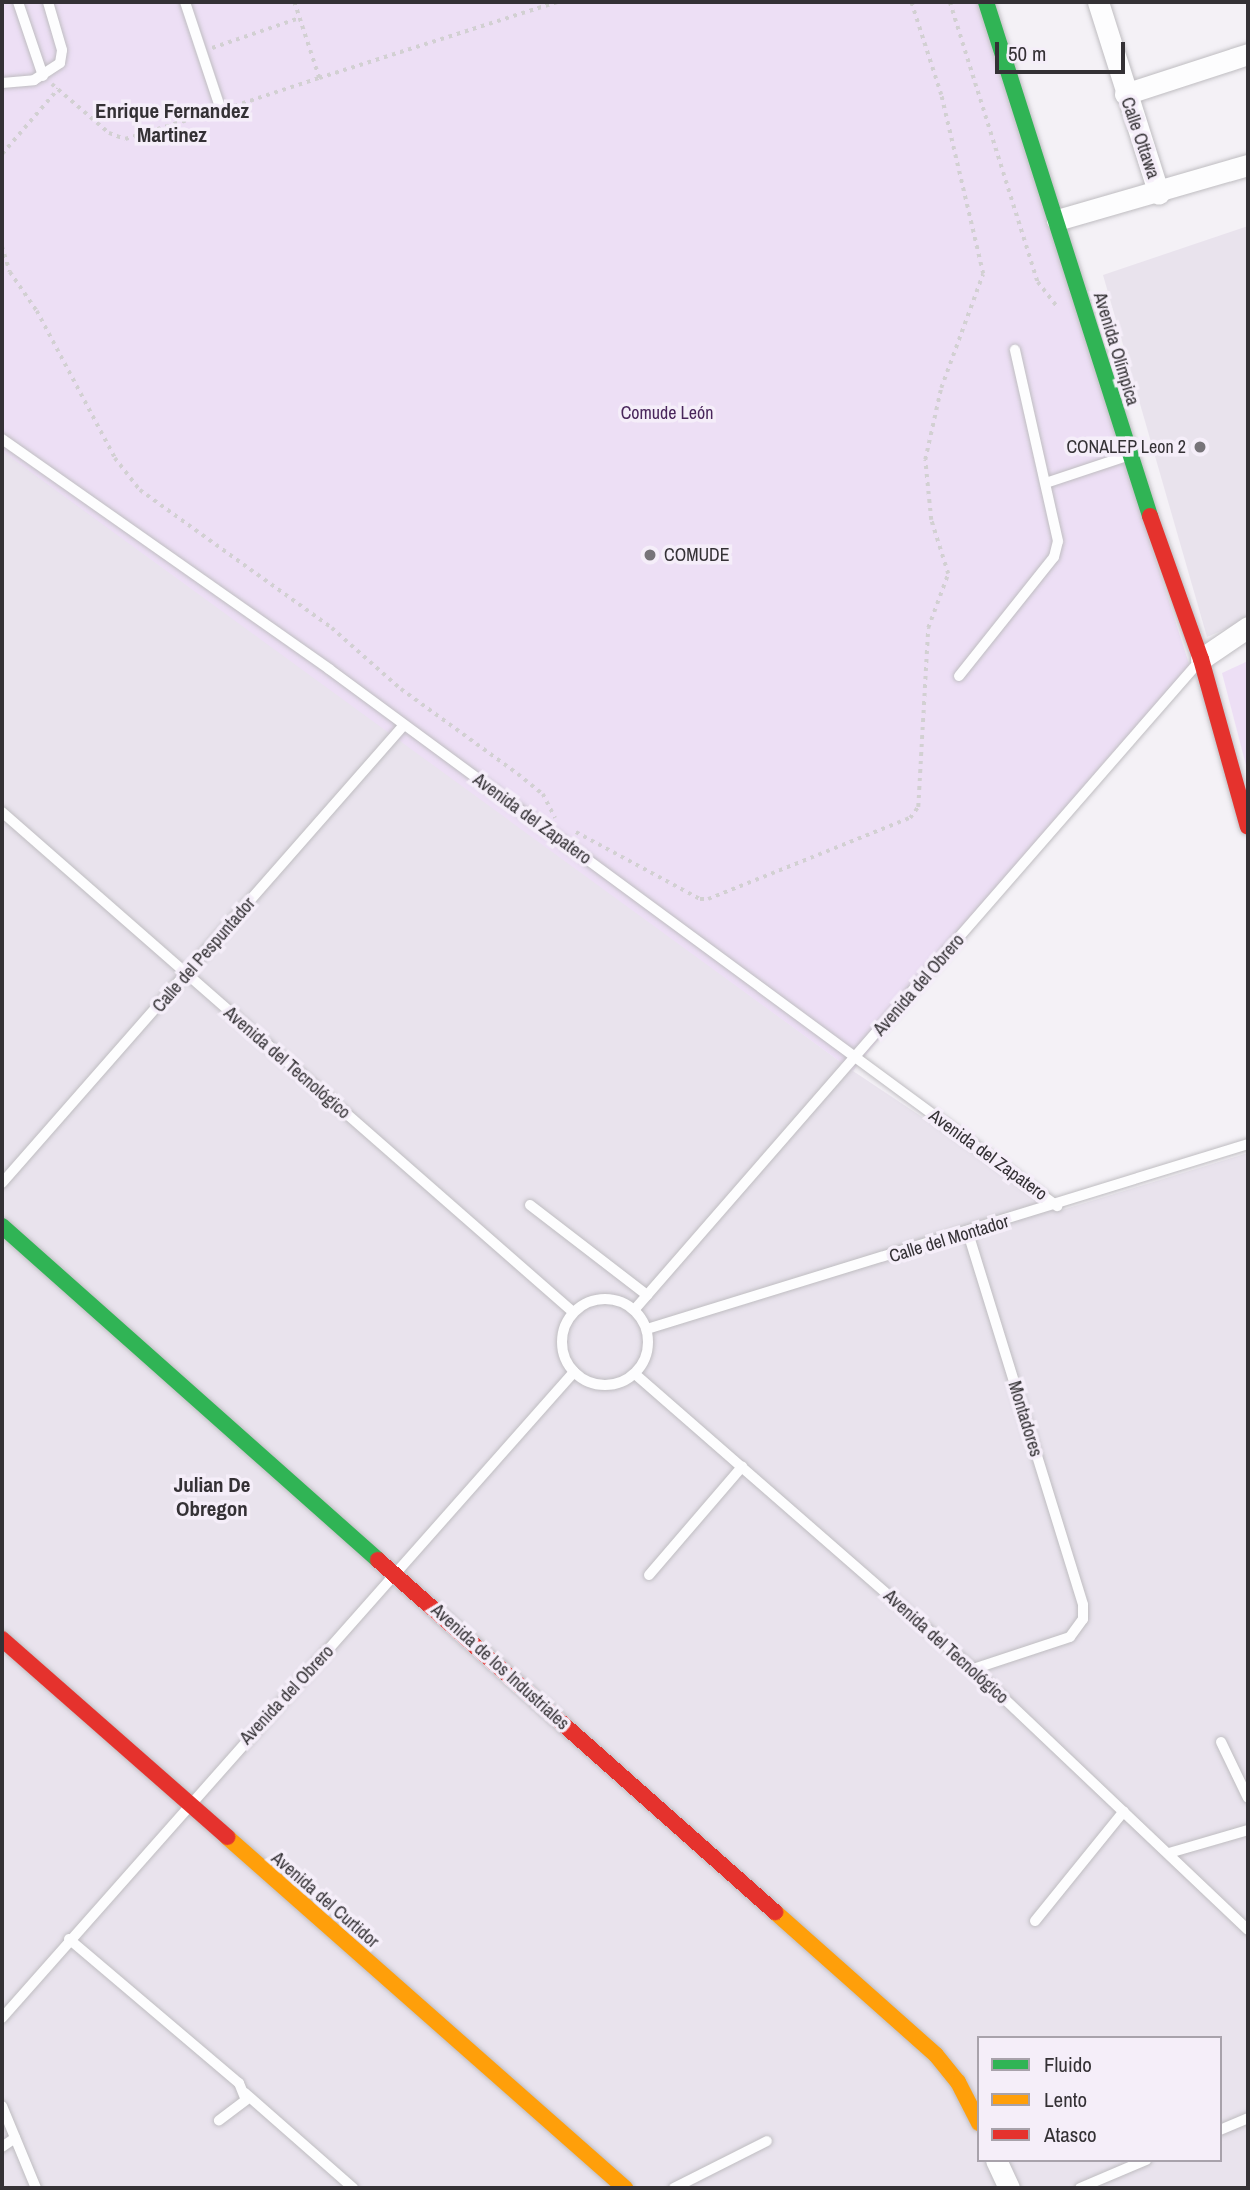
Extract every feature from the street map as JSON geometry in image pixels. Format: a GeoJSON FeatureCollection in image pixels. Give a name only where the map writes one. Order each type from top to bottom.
{"type":"FeatureCollection","features":[{"type":"Feature","properties":{"kind":"street","name":"Avenida Olímpica"},"geometry":{"type":"LineString","coordinates":[[986,2],[1129,455],[1201,659],[1248,827]]}},
{"type":"Feature","properties":{"kind":"street","name":"Calle Ottawa"},"geometry":{"type":"LineString","coordinates":[[1098,2],[1125,94],[1159,194]]}},
{"type":"Feature","properties":{"kind":"street"},"geometry":{"type":"LineString","coordinates":[[1125,94],[1248,54]]}},
{"type":"Feature","properties":{"kind":"street"},"geometry":{"type":"LineString","coordinates":[[1057,220],[1159,194],[1248,164]]}},
{"type":"Feature","properties":{"kind":"street"},"geometry":{"type":"LineString","coordinates":[[1201,659],[1248,627]]}},
{"type":"Feature","properties":{"kind":"street","name":"Avenida de los Industriales"},"geometry":{"type":"LineString","coordinates":[[2,1226],[936,2054],[958,2082],[977,2119]]}},
{"type":"Feature","properties":{"kind":"street","name":"Avenida del Curtidor"},"geometry":{"type":"LineString","coordinates":[[2,1639],[625,2188]]}},
{"type":"Feature","properties":{"kind":"street"},"geometry":{"type":"LineString","coordinates":[[997,2162],[1009,2188]]}},
{"type":"Feature","properties":{"kind":"lane"},"geometry":{"type":"LineString","coordinates":[[19,2],[43,76]]}},
{"type":"Feature","properties":{"kind":"lane"},"geometry":{"type":"LineString","coordinates":[[2,83],[43,76],[62,57],[48,2]]}},
{"type":"Feature","properties":{"kind":"lane"},"geometry":{"type":"LineString","coordinates":[[185,2],[220,110]]}},
{"type":"Feature","properties":{"kind":"lane"},"geometry":{"type":"LineString","coordinates":[[959,677],[1055,557],[1056,525],[1015,350]]}},
{"type":"Feature","properties":{"kind":"lane","name":"Avenida del Zapatero"},"geometry":{"type":"LineString","coordinates":[[2,439],[404,725],[1057,1206]]}},
{"type":"Feature","properties":{"kind":"lane"},"geometry":{"type":"LineString","coordinates":[[1046,483],[1129,455]]}},
{"type":"Feature","properties":{"kind":"lane","name":"Avenida del Obrero"},"geometry":{"type":"LineString","coordinates":[[635,1309],[1201,659]]}},
{"type":"Feature","properties":{"kind":"lane","name":"Calle del Pespuntador"},"geometry":{"type":"LineString","coordinates":[[2,1183],[404,725]]}},
{"type":"Feature","properties":{"kind":"lane","name":"Avenida del Tecnológico"},"geometry":{"type":"LineString","coordinates":[[2,812],[573,1312]]}},
{"type":"Feature","properties":{"kind":"lane","name":"Calle del Montador"},"geometry":{"type":"LineString","coordinates":[[647,1329],[1057,1206],[1248,1144]]}},
{"type":"Feature","properties":{"kind":"lane"},"geometry":{"type":"LineString","coordinates":[[530,1205],[648,1295]]}},
{"type":"Feature","properties":{"kind":"lane","name":"Montadores"},"geometry":{"type":"LineString","coordinates":[[968,1233],[1083,1605],[1083,1619],[1070,1637],[973,1669]]}},
{"type":"Feature","properties":{"kind":"lane"},"geometry":{"type":"LineString","coordinates":[[610,1298],[635,1309],[647,1329],[647,1353],[635,1374],[624,1382],[597,1385],[574,1372],[562,1349],[562,1336],[573,1312],[584,1304],[610,1298]]}},
{"type":"Feature","properties":{"kind":"lane","name":"Avenida del Obrero"},"geometry":{"type":"LineString","coordinates":[[2,2018],[187,1804],[397,1575],[574,1372]]}},
{"type":"Feature","properties":{"kind":"lane","name":"Avenida del Tecnológico"},"geometry":{"type":"LineString","coordinates":[[635,1374],[973,1669],[1248,1930]]}},
{"type":"Feature","properties":{"kind":"lane"},"geometry":{"type":"LineString","coordinates":[[649,1575],[742,1467]]}},
{"type":"Feature","properties":{"kind":"lane"},"geometry":{"type":"LineString","coordinates":[[1221,1742],[1248,1798]]}},
{"type":"Feature","properties":{"kind":"lane"},"geometry":{"type":"LineString","coordinates":[[1035,1921],[1124,1811]]}},
{"type":"Feature","properties":{"kind":"lane"},"geometry":{"type":"LineString","coordinates":[[1169,1853],[1248,1830]]}},
{"type":"Feature","properties":{"kind":"lane"},"geometry":{"type":"LineString","coordinates":[[69,1939],[353,2188]]}},
{"type":"Feature","properties":{"kind":"lane"},"geometry":{"type":"LineString","coordinates":[[219,2120],[242,2105],[245,2093]]}},
{"type":"Feature","properties":{"kind":"lane"},"geometry":{"type":"LineString","coordinates":[[2,2106],[36,2188]]}},
{"type":"Feature","properties":{"kind":"lane"},"geometry":{"type":"LineString","coordinates":[[1222,2129],[1247,2123]]}},
{"type":"Feature","properties":{"kind":"lane"},"geometry":{"type":"LineString","coordinates":[[2,2147],[15,2138]]}},
{"type":"Feature","properties":{"kind":"lane"},"geometry":{"type":"LineString","coordinates":[[674,2188],[766,2141]]}},
{"type":"Feature","properties":{"kind":"lane"},"geometry":{"type":"LineString","coordinates":[[1080,2188],[1141,2162]]}},
{"type":"Feature","properties":{"kind":"path"},"geometry":{"type":"LineString","coordinates":[[319,78],[557,2]]}},
{"type":"Feature","properties":{"kind":"path"},"geometry":{"type":"LineString","coordinates":[[573,831],[700,899],[708,899],[910,818],[918,807],[928,628],[948,574],[931,520],[925,460],[941,388],[983,274],[941,95],[911,2]]}},
{"type":"Feature","properties":{"kind":"path"},"geometry":{"type":"LineString","coordinates":[[950,2],[1038,282],[1060,310],[1085,314]]}},
{"type":"Feature","properties":{"kind":"path"},"geometry":{"type":"LineString","coordinates":[[201,51],[299,18]]}},
{"type":"Feature","properties":{"kind":"path"},"geometry":{"type":"LineString","coordinates":[[2,154],[58,89]]}},
{"type":"Feature","properties":{"kind":"path"},"geometry":{"type":"LineString","coordinates":[[2,246],[10,272],[37,311],[115,457],[141,489],[332,628],[401,689],[518,774],[542,794],[561,824]]}},
{"type":"Feature","properties":{"kind":"shaded area","name":"CONALEP Leon 2"},"geometry":{"type":"Polygon","coordinates":[[[1248,226],[1248,619],[1207,637],[1103,275],[1248,226]]]}},
{"type":"Feature","properties":{"kind":"shaded area"},"geometry":{"type":"Polygon","coordinates":[[[2,444],[853,1071],[1062,1210],[1248,1153],[1248,2188],[2,2188],[2,444]]]}},
{"type":"Feature","properties":{"kind":"green space","name":"COMUDE"},"geometry":{"type":"Polygon","coordinates":[[[2,2],[977,2],[1191,670],[1104,762],[853,1071],[2,451],[2,2]]]}},
{"type":"Feature","properties":{"kind":"green space"},"geometry":{"type":"Polygon","coordinates":[[[1248,661],[1248,773],[1222,673],[1248,661]]]}},
{"type":"Feature","properties":{"kind":"traffic: fast"},"geometry":{"type":"LineString","coordinates":[[986,2],[1150,516]]}},
{"type":"Feature","properties":{"kind":"traffic: fast"},"geometry":{"type":"LineString","coordinates":[[2,1226],[378,1560]]}},
{"type":"Feature","properties":{"kind":"traffic: slow"},"geometry":{"type":"LineString","coordinates":[[227,1837],[625,2188]]}},
{"type":"Feature","properties":{"kind":"traffic: slow"},"geometry":{"type":"LineString","coordinates":[[775,1912],[936,2055],[958,2082],[977,2119]]}},
{"type":"Feature","properties":{"kind":"traffic: jam"},"geometry":{"type":"LineString","coordinates":[[1150,516],[1201,659],[1248,827]]}},
{"type":"Feature","properties":{"kind":"traffic: jam"},"geometry":{"type":"LineString","coordinates":[[378,1560],[775,1912]]}},
{"type":"Feature","properties":{"kind":"traffic: jam"},"geometry":{"type":"LineString","coordinates":[[2,1639],[227,1837]]}},
{"type":"Feature","properties":{"kind":"place","name":"CONALEP Leon 2"},"geometry":{"type":"Point","coordinates":[1200,447]}},
{"type":"Feature","properties":{"kind":"place","name":"COMUDE"},"geometry":{"type":"Point","coordinates":[650,555]}},
{"type":"Feature","properties":{"kind":"district","name":"Enrique Fernandez Martinez"},"geometry":{"type":"Point","coordinates":[172,123]}},
{"type":"Feature","properties":{"kind":"district","name":"Julian De Obregon"},"geometry":{"type":"Point","coordinates":[212,1497]}},
{"type":"Feature","properties":{"kind":"park label","name":"Comude León"},"geometry":{"type":"Point","coordinates":[667,413]}}]}
